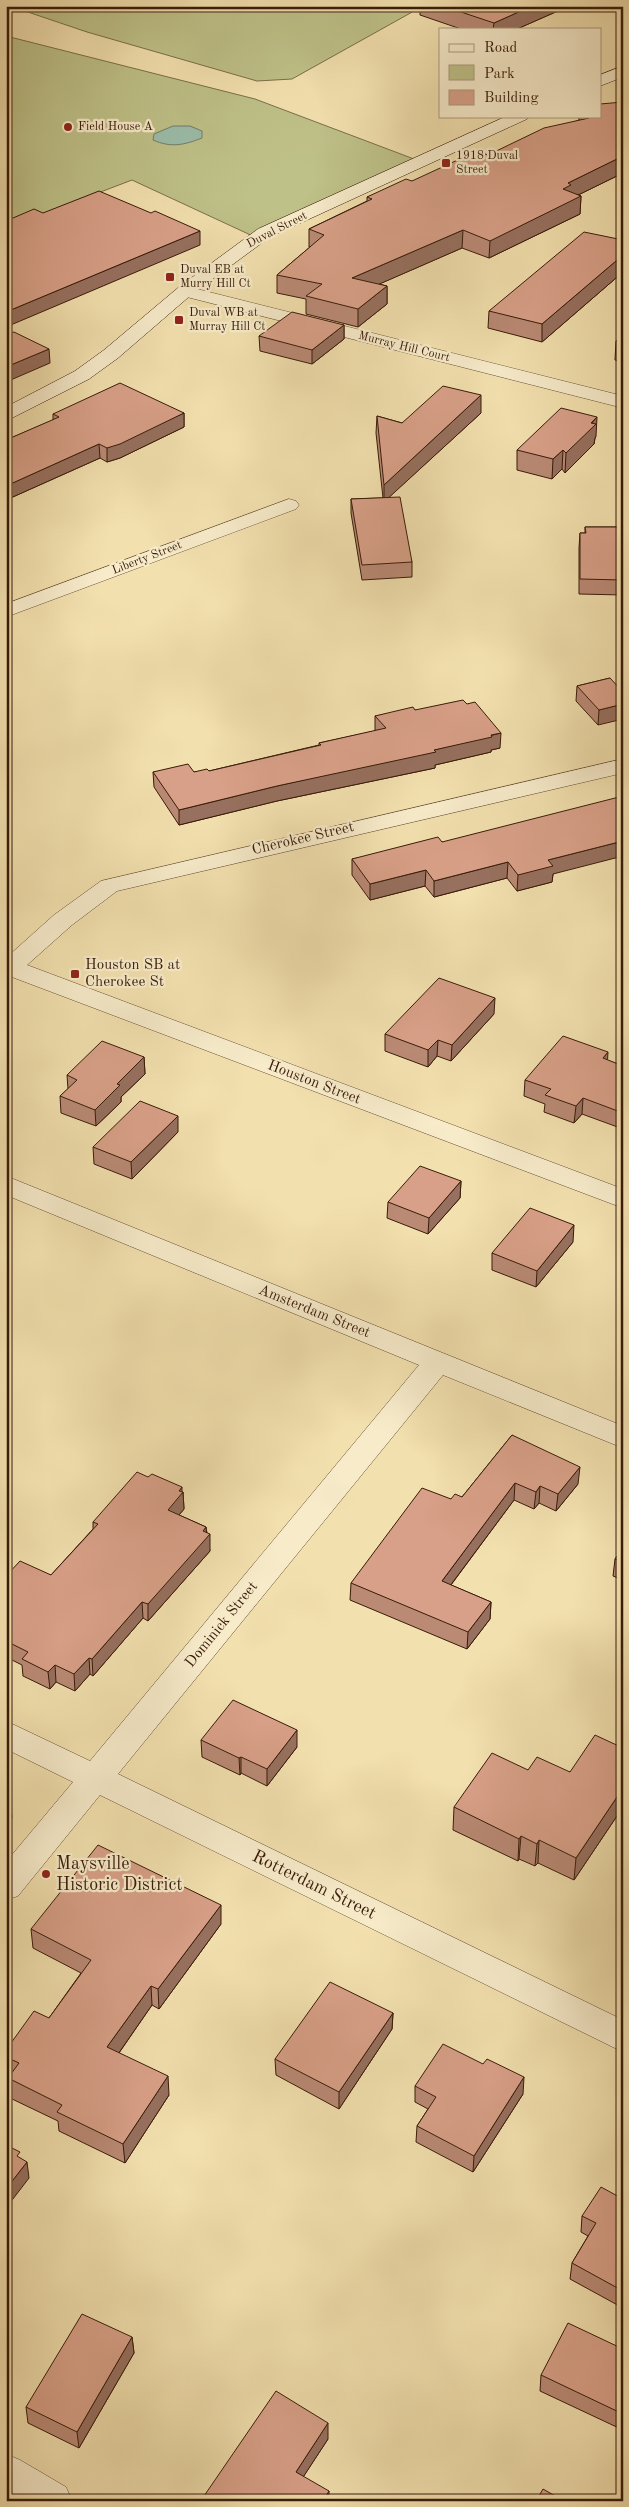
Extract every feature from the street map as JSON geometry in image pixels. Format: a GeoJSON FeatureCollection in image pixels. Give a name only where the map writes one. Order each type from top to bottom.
{"type":"FeatureCollection","features":[{"type":"Feature","properties":{"kind":"street"},"geometry":{"type":"LineString","coordinates":[[602,79],[623,71]]}},
{"type":"Feature","properties":{"kind":"street","name":"Duval Street"},"geometry":{"type":"LineString","coordinates":[[6,415],[82,376],[186,291],[264,234],[517,118]]}},
{"type":"Feature","properties":{"kind":"street","name":"Murray Hill Court"},"geometry":{"type":"LineString","coordinates":[[186,291],[623,402]]}},
{"type":"Feature","properties":{"kind":"street","name":"Liberty Street"},"geometry":{"type":"LineString","coordinates":[[6,611],[288,505]]}},
{"type":"Feature","properties":{"kind":"street","name":"Cherokee Street"},"geometry":{"type":"LineString","coordinates":[[7,968],[63,920],[109,886],[179,868],[623,766]]}},
{"type":"Feature","properties":{"kind":"street","name":"Houston Street"},"geometry":{"type":"LineString","coordinates":[[7,968],[623,1199]]}},
{"type":"Feature","properties":{"kind":"street","name":"Amsterdam Street"},"geometry":{"type":"LineString","coordinates":[[6,1185],[623,1438]]}},
{"type":"Feature","properties":{"kind":"street","name":"Dominick Street"},"geometry":{"type":"LineString","coordinates":[[6,1886],[437,1363]]}},
{"type":"Feature","properties":{"kind":"street","name":"Rotterdam Street"},"geometry":{"type":"LineString","coordinates":[[6,1734],[623,2037]]}},
{"type":"Feature","properties":{"kind":"street"},"geometry":{"type":"LineString","coordinates":[[6,2473],[52,2501]]}},
{"type":"Feature","properties":{"kind":"green space"},"geometry":{"type":"Polygon","coordinates":[[[423,6],[292,79],[257,81],[87,32],[13,7],[423,6]]]}},
{"type":"Feature","properties":{"kind":"green space"},"geometry":{"type":"Polygon","coordinates":[[[6,36],[255,99],[422,162],[257,238],[132,180],[6,228],[6,36]]]}},
{"type":"Feature","properties":{"kind":"shaded area"},"geometry":{"type":"Polygon","coordinates":[[[173,126],[190,126],[202,131],[202,138],[178,145],[153,140],[154,134],[173,126]]]}},
{"type":"Feature","properties":{"kind":"building"},"geometry":{"type":"Polygon","coordinates":[[[443,6],[532,6],[494,23],[443,6]]]}},
{"type":"Feature","properties":{"kind":"building"},"geometry":{"type":"Polygon","coordinates":[[[623,102],[623,156],[568,183],[571,185],[563,189],[581,196],[490,241],[463,230],[352,278],[387,286],[358,309],[306,296],[322,284],[277,275],[324,235],[309,229],[372,199],[367,197],[406,179],[412,181],[477,151],[488,155],[544,128],[589,118],[602,118],[602,104],[623,102]]]}},
{"type":"Feature","properties":{"kind":"building"},"geometry":{"type":"Polygon","coordinates":[[[99,191],[151,213],[155,211],[200,231],[6,312],[6,221],[34,209],[43,213],[99,191]]]}},
{"type":"Feature","properties":{"kind":"building"},"geometry":{"type":"Polygon","coordinates":[[[584,232],[623,240],[623,255],[542,324],[489,311],[584,232]]]}},
{"type":"Feature","properties":{"kind":"building"},"geometry":{"type":"Polygon","coordinates":[[[292,312],[344,325],[312,350],[259,336],[292,312]]]}},
{"type":"Feature","properties":{"kind":"building"},"geometry":{"type":"Polygon","coordinates":[[[14,332],[49,349],[6,367],[6,335],[14,332]]]}},
{"type":"Feature","properties":{"kind":"building"},"geometry":{"type":"Polygon","coordinates":[[[623,334],[623,342],[616,341],[623,334]]]}},
{"type":"Feature","properties":{"kind":"building"},"geometry":{"type":"Polygon","coordinates":[[[120,383],[184,413],[120,444],[107,448],[99,444],[6,486],[6,440],[59,417],[53,414],[120,383]]]}},
{"type":"Feature","properties":{"kind":"building"},"geometry":{"type":"Polygon","coordinates":[[[443,386],[481,395],[384,485],[377,416],[402,423],[443,386]]]}},
{"type":"Feature","properties":{"kind":"building"},"geometry":{"type":"Polygon","coordinates":[[[561,408],[597,417],[591,423],[596,424],[566,453],[563,450],[553,459],[517,450],[561,408]]]}},
{"type":"Feature","properties":{"kind":"building"},"geometry":{"type":"Polygon","coordinates":[[[400,497],[412,562],[362,565],[351,499],[400,497]]]}},
{"type":"Feature","properties":{"kind":"building"},"geometry":{"type":"Polygon","coordinates":[[[585,527],[623,527],[623,580],[580,579],[580,533],[586,533],[585,527]]]}},
{"type":"Feature","properties":{"kind":"building"},"geometry":{"type":"Polygon","coordinates":[[[610,678],[623,692],[623,704],[599,710],[577,686],[610,678]]]}},
{"type":"Feature","properties":{"kind":"building"},"geometry":{"type":"Polygon","coordinates":[[[463,700],[467,704],[475,702],[501,733],[491,735],[492,737],[434,750],[436,752],[277,786],[179,810],[153,772],[188,764],[194,772],[207,769],[209,771],[321,745],[319,743],[386,728],[375,716],[413,707],[415,710],[463,700]]]}},
{"type":"Feature","properties":{"kind":"building"},"geometry":{"type":"Polygon","coordinates":[[[623,796],[623,841],[548,860],[553,866],[518,875],[508,862],[434,881],[426,870],[370,884],[352,859],[438,837],[442,842],[623,796]]]}},
{"type":"Feature","properties":{"kind":"building"},"geometry":{"type":"Polygon","coordinates":[[[439,978],[495,998],[452,1045],[438,1040],[428,1050],[385,1034],[439,978]]]}},
{"type":"Feature","properties":{"kind":"building"},"geometry":{"type":"Polygon","coordinates":[[[563,1036],[608,1052],[603,1058],[623,1066],[623,1113],[583,1098],[576,1106],[545,1095],[551,1089],[525,1080],[563,1036]]]}},
{"type":"Feature","properties":{"kind":"building"},"geometry":{"type":"Polygon","coordinates":[[[102,1041],[144,1057],[95,1110],[60,1096],[77,1080],[67,1075],[102,1041]]]}},
{"type":"Feature","properties":{"kind":"building"},"geometry":{"type":"Polygon","coordinates":[[[140,1101],[178,1116],[131,1162],[93,1147],[140,1101]]]}},
{"type":"Feature","properties":{"kind":"building"},"geometry":{"type":"Polygon","coordinates":[[[420,1166],[461,1181],[429,1218],[388,1202],[420,1166]]]}},
{"type":"Feature","properties":{"kind":"building"},"geometry":{"type":"Polygon","coordinates":[[[530,1208],[574,1225],[537,1271],[492,1253],[530,1208]]]}},
{"type":"Feature","properties":{"kind":"building"},"geometry":{"type":"Polygon","coordinates":[[[512,1435],[580,1467],[558,1494],[540,1486],[536,1492],[515,1483],[442,1581],[491,1602],[468,1632],[351,1583],[422,1488],[451,1499],[455,1494],[462,1497],[512,1435]]]}},
{"type":"Feature","properties":{"kind":"building"},"geometry":{"type":"Polygon","coordinates":[[[137,1472],[148,1477],[152,1474],[182,1487],[179,1491],[183,1492],[168,1510],[206,1527],[203,1531],[210,1534],[148,1604],[142,1602],[92,1659],[89,1658],[74,1674],[55,1665],[48,1672],[22,1659],[28,1652],[6,1641],[6,1576],[20,1561],[51,1575],[98,1524],[93,1522],[137,1472]]]}},
{"type":"Feature","properties":{"kind":"building"},"geometry":{"type":"Polygon","coordinates":[[[623,1548],[623,1562],[615,1559],[623,1548]]]}},
{"type":"Feature","properties":{"kind":"building"},"geometry":{"type":"Polygon","coordinates":[[[233,1700],[297,1730],[267,1769],[201,1740],[233,1700]]]}},
{"type":"Feature","properties":{"kind":"building"},"geometry":{"type":"Polygon","coordinates":[[[595,1735],[623,1748],[623,1788],[576,1858],[539,1840],[537,1844],[521,1836],[519,1839],[454,1807],[492,1753],[528,1770],[537,1757],[570,1772],[595,1735]]]}},
{"type":"Feature","properties":{"kind":"building"},"geometry":{"type":"Polygon","coordinates":[[[98,1845],[221,1905],[158,1989],[151,1986],[107,2047],[168,2076],[123,2144],[57,2112],[62,2105],[8,2078],[19,2063],[6,2057],[6,2050],[34,2011],[49,2018],[91,1960],[31,1929],[98,1845]]]}},
{"type":"Feature","properties":{"kind":"building"},"geometry":{"type":"Polygon","coordinates":[[[330,1982],[393,2013],[339,2092],[275,2059],[330,1982]]]}},
{"type":"Feature","properties":{"kind":"building"},"geometry":{"type":"Polygon","coordinates":[[[443,2044],[483,2064],[487,2059],[524,2077],[474,2156],[417,2126],[436,2097],[415,2086],[443,2044]]]}},
{"type":"Feature","properties":{"kind":"building"},"geometry":{"type":"Polygon","coordinates":[[[6,2145],[20,2152],[17,2156],[27,2162],[6,2189],[6,2145]]]}},
{"type":"Feature","properties":{"kind":"building"},"geometry":{"type":"Polygon","coordinates":[[[601,2187],[623,2199],[623,2291],[572,2263],[596,2223],[582,2216],[601,2187]]]}},
{"type":"Feature","properties":{"kind":"building"},"geometry":{"type":"Polygon","coordinates":[[[82,2314],[132,2337],[77,2432],[26,2407],[82,2314]]]}},
{"type":"Feature","properties":{"kind":"building"},"geometry":{"type":"Polygon","coordinates":[[[568,2323],[623,2349],[623,2414],[541,2375],[568,2323]]]}},
{"type":"Feature","properties":{"kind":"building"},"geometry":{"type":"Polygon","coordinates":[[[276,2391],[328,2423],[296,2472],[329,2491],[323,2501],[212,2501],[204,2496],[276,2391]]]}},
{"type":"Feature","properties":{"kind":"building"},"geometry":{"type":"Polygon","coordinates":[[[543,2489],[564,2501],[536,2501],[543,2489]]]}},
{"type":"Feature","properties":{"kind":"place","name":"Field House A"},"geometry":{"type":"Point","coordinates":[68,127]}},
{"type":"Feature","properties":{"kind":"place","name":"1918 Duval Street"},"geometry":{"type":"Point","coordinates":[446,163]}},
{"type":"Feature","properties":{"kind":"place","name":"Duval EB at Murry Hill Ct"},"geometry":{"type":"Point","coordinates":[170,277]}},
{"type":"Feature","properties":{"kind":"place","name":"Duval WB at Murray Hill Ct"},"geometry":{"type":"Point","coordinates":[179,320]}},
{"type":"Feature","properties":{"kind":"place","name":"Houston SB at Cherokee St"},"geometry":{"type":"Point","coordinates":[75,974]}},
{"type":"Feature","properties":{"kind":"place","name":"Maysville Historic District"},"geometry":{"type":"Point","coordinates":[46,1874]}}]}
